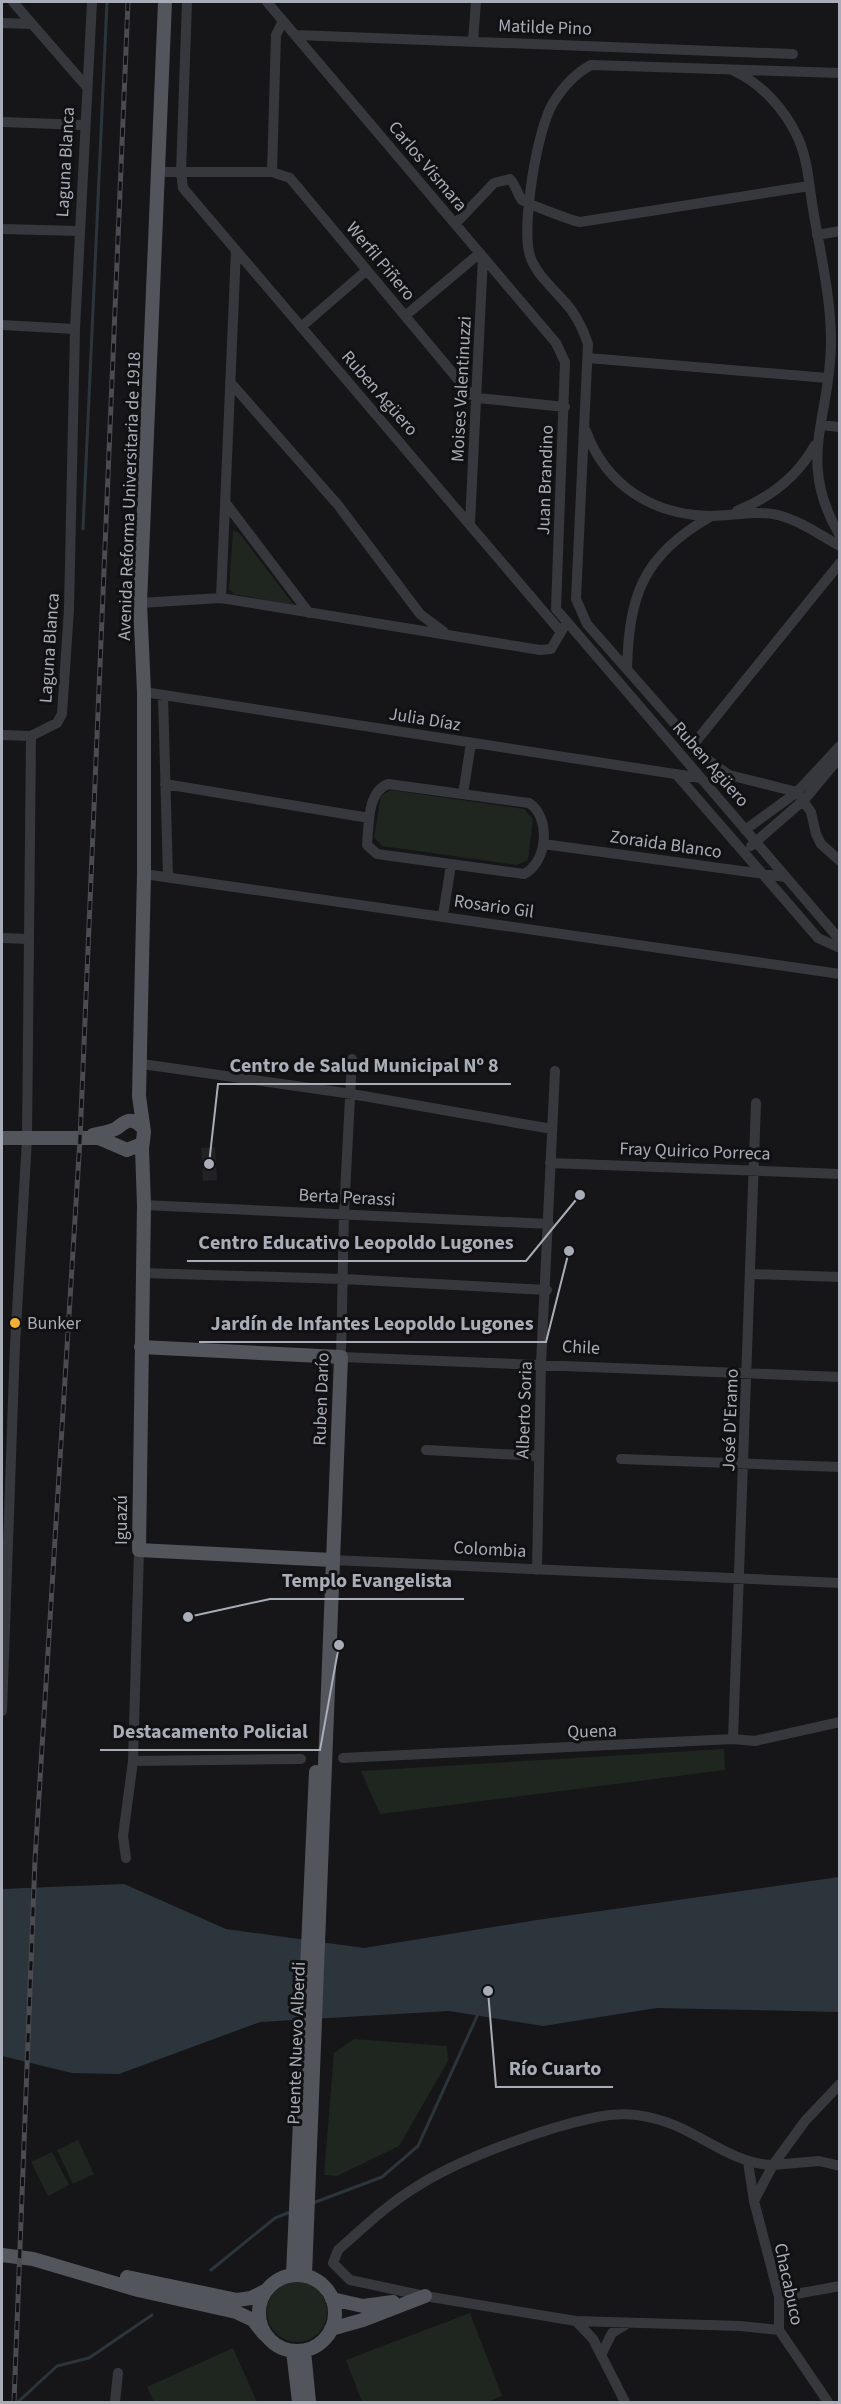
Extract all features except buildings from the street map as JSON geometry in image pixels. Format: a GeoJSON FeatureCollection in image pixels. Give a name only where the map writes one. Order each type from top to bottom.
{"type":"FeatureCollection","features":[{"type":"Feature","properties":{"kind":"main road","name":"Avenida Reforma Universitaria de 1918"},"geometry":{"type":"LineString","coordinates":[[142,1064],[144,692],[140,603],[165,2]]}},
{"type":"Feature","properties":{"kind":"main road"},"geometry":{"type":"LineString","coordinates":[[2,1138],[99,1138],[123,1147],[142,1144],[144,1132],[141,1126],[139,1096],[142,1064]]}},
{"type":"Feature","properties":{"kind":"main road"},"geometry":{"type":"LineString","coordinates":[[123,1147],[121,1125],[139,1096]]}},
{"type":"Feature","properties":{"kind":"main road"},"geometry":{"type":"LineString","coordinates":[[80,1139],[132,1120],[141,1126]]}},
{"type":"Feature","properties":{"kind":"main road","name":"Iguazú"},"geometry":{"type":"LineString","coordinates":[[139,1550],[144,1205],[142,1144]]}},
{"type":"Feature","properties":{"kind":"main road","name":"Iguazú"},"geometry":{"type":"LineString","coordinates":[[123,1147],[144,1181]]}},
{"type":"Feature","properties":{"kind":"main road","name":"Chile"},"geometry":{"type":"LineString","coordinates":[[141,1347],[341,1357]]}},
{"type":"Feature","properties":{"kind":"main road","name":"Ruben Darío"},"geometry":{"type":"LineString","coordinates":[[319,1811],[328,1579],[332,1560],[341,1357]]}},
{"type":"Feature","properties":{"kind":"main road","name":"Colombia"},"geometry":{"type":"LineString","coordinates":[[139,1550],[332,1560]]}},
{"type":"Feature","properties":{"kind":"main road","name":"Puente Nuevo Alberdi"},"geometry":{"type":"LineString","coordinates":[[299,2275],[319,1811]]}},
{"type":"Feature","properties":{"kind":"main road"},"geometry":{"type":"LineString","coordinates":[[2,2249],[47,2254],[137,2280],[237,2300],[251,2298],[265,2291],[273,2283],[299,2275],[326,2288],[335,2309],[331,2329],[319,2344],[298,2351],[272,2343],[246,2315],[138,2290],[33,2259],[2,2255]]}},
{"type":"Feature","properties":{"kind":"main road"},"geometry":{"type":"LineString","coordinates":[[264,2334],[259,2320],[259,2305],[265,2291]]}},
{"type":"Feature","properties":{"kind":"main road"},"geometry":{"type":"LineString","coordinates":[[332,2299],[363,2306],[425,2296]]}},
{"type":"Feature","properties":{"kind":"main road"},"geometry":{"type":"LineString","coordinates":[[331,2329],[363,2320],[425,2296]]}},
{"type":"Feature","properties":{"kind":"main road"},"geometry":{"type":"LineString","coordinates":[[298,2351],[299,2403]]}},
{"type":"Feature","properties":{"kind":"main road"},"geometry":{"type":"LineString","coordinates":[[298,2351],[309,2403]]}},
{"type":"Feature","properties":{"kind":"street"},"geometry":{"type":"LineString","coordinates":[[13,2],[86,86]]}},
{"type":"Feature","properties":{"kind":"street","name":"Laguna Blanca"},"geometry":{"type":"LineString","coordinates":[[31,736],[57,723],[62,714],[69,609],[75,329],[83,125],[92,2]]}},
{"type":"Feature","properties":{"kind":"street"},"geometry":{"type":"LineString","coordinates":[[182,173],[187,2]]}},
{"type":"Feature","properties":{"kind":"street","name":"Carlos Vismara"},"geometry":{"type":"LineString","coordinates":[[267,2],[556,343],[562,353]]}},
{"type":"Feature","properties":{"kind":"street"},"geometry":{"type":"LineString","coordinates":[[473,41],[476,2]]}},
{"type":"Feature","properties":{"kind":"street"},"geometry":{"type":"LineString","coordinates":[[158,172],[272,172],[276,35],[283,21]]}},
{"type":"Feature","properties":{"kind":"street"},"geometry":{"type":"LineString","coordinates":[[2,23],[32,24]]}},
{"type":"Feature","properties":{"kind":"street","name":"Matilde Pino"},"geometry":{"type":"LineString","coordinates":[[297,35],[793,54]]}},
{"type":"Feature","properties":{"kind":"street"},"geometry":{"type":"LineString","coordinates":[[801,796],[729,776],[711,763],[587,624],[576,599],[588,344],[582,328],[531,258],[529,205],[537,154],[551,105],[574,75],[591,65],[840,73]]}},
{"type":"Feature","properties":{"kind":"street"},"geometry":{"type":"LineString","coordinates":[[728,69],[754,82],[786,116],[804,153],[830,318],[831,342],[818,441],[817,480],[831,521],[840,536]]}},
{"type":"Feature","properties":{"kind":"street"},"geometry":{"type":"LineString","coordinates":[[2,122],[83,125]]}},
{"type":"Feature","properties":{"kind":"street","name":"Werfil Piñero"},"geometry":{"type":"LineString","coordinates":[[272,172],[290,178],[471,395],[477,398]]}},
{"type":"Feature","properties":{"kind":"street","name":"Ruben Agüero"},"geometry":{"type":"LineString","coordinates":[[182,173],[183,188],[301,327],[470,523],[701,778],[840,940]]}},
{"type":"Feature","properties":{"kind":"street"},"geometry":{"type":"LineString","coordinates":[[455,224],[501,179],[510,179],[521,198],[529,205],[544,208],[580,222],[809,186]]}},
{"type":"Feature","properties":{"kind":"street"},"geometry":{"type":"LineString","coordinates":[[2,229],[79,231]]}},
{"type":"Feature","properties":{"kind":"street"},"geometry":{"type":"LineString","coordinates":[[817,235],[840,231]]}},
{"type":"Feature","properties":{"kind":"street"},"geometry":{"type":"LineString","coordinates":[[220,598],[236,250]]}},
{"type":"Feature","properties":{"kind":"street"},"geometry":{"type":"LineString","coordinates":[[405,316],[481,255]]}},
{"type":"Feature","properties":{"kind":"street","name":"Moises Valentinuzzi"},"geometry":{"type":"LineString","coordinates":[[470,523],[477,398],[481,255]]}},
{"type":"Feature","properties":{"kind":"street"},"geometry":{"type":"LineString","coordinates":[[301,327],[367,270]]}},
{"type":"Feature","properties":{"kind":"street"},"geometry":{"type":"LineString","coordinates":[[2,325],[75,329]]}},
{"type":"Feature","properties":{"kind":"street","name":"Juan Brandino"},"geometry":{"type":"LineString","coordinates":[[556,609],[565,407],[565,362],[562,353]]}},
{"type":"Feature","properties":{"kind":"street"},"geometry":{"type":"LineString","coordinates":[[588,358],[827,378]]}},
{"type":"Feature","properties":{"kind":"street"},"geometry":{"type":"LineString","coordinates":[[230,382],[338,505],[420,614],[446,634]]}},
{"type":"Feature","properties":{"kind":"street"},"geometry":{"type":"LineString","coordinates":[[477,398],[565,407]]}},
{"type":"Feature","properties":{"kind":"street"},"geometry":{"type":"LineString","coordinates":[[584,425],[594,453],[611,476],[633,493],[667,510],[711,516],[752,513],[777,515],[795,521],[840,546]]}},
{"type":"Feature","properties":{"kind":"street"},"geometry":{"type":"LineString","coordinates":[[821,425],[840,427]]}},
{"type":"Feature","properties":{"kind":"street"},"geometry":{"type":"LineString","coordinates":[[725,515],[756,503],[786,482],[818,441]]}},
{"type":"Feature","properties":{"kind":"street"},"geometry":{"type":"LineString","coordinates":[[225,502],[309,613]]}},
{"type":"Feature","properties":{"kind":"street"},"geometry":{"type":"LineString","coordinates":[[627,669],[631,612],[644,580],[666,546],[711,516]]}},
{"type":"Feature","properties":{"kind":"street"},"geometry":{"type":"LineString","coordinates":[[693,745],[840,563]]}},
{"type":"Feature","properties":{"kind":"street"},"geometry":{"type":"LineString","coordinates":[[140,603],[220,598],[540,650],[550,649],[564,627]]}},
{"type":"Feature","properties":{"kind":"street","name":"Ruben Agüero"},"geometry":{"type":"LineString","coordinates":[[556,609],[564,627]]}},
{"type":"Feature","properties":{"kind":"street","name":"Julia Díaz"},"geometry":{"type":"LineString","coordinates":[[144,692],[701,778]]}},
{"type":"Feature","properties":{"kind":"street"},"geometry":{"type":"LineString","coordinates":[[164,695],[168,877]]}},
{"type":"Feature","properties":{"kind":"street"},"geometry":{"type":"LineString","coordinates":[[2,735],[31,736],[27,1139],[4,1551],[2,1711]]}},
{"type":"Feature","properties":{"kind":"street"},"geometry":{"type":"LineString","coordinates":[[463,794],[471,743]]}},
{"type":"Feature","properties":{"kind":"street"},"geometry":{"type":"LineString","coordinates":[[745,830],[801,796],[840,746]]}},
{"type":"Feature","properties":{"kind":"street"},"geometry":{"type":"LineString","coordinates":[[743,852],[756,842],[840,757]]}},
{"type":"Feature","properties":{"kind":"street"},"geometry":{"type":"LineString","coordinates":[[676,774],[819,938],[840,948]]}},
{"type":"Feature","properties":{"kind":"street"},"geometry":{"type":"LineString","coordinates":[[388,783],[529,803],[539,809],[543,820],[543,844],[533,869],[524,874],[377,854],[370,851],[366,845],[369,818],[375,794],[380,787],[388,783]]}},
{"type":"Feature","properties":{"kind":"street"},"geometry":{"type":"LineString","coordinates":[[165,784],[369,818]]}},
{"type":"Feature","properties":{"kind":"street"},"geometry":{"type":"LineString","coordinates":[[801,796],[821,844],[840,861]]}},
{"type":"Feature","properties":{"kind":"street","name":"Zoraida Blanco"},"geometry":{"type":"LineString","coordinates":[[543,844],[786,877]]}},
{"type":"Feature","properties":{"kind":"street"},"geometry":{"type":"LineString","coordinates":[[443,915],[451,865]]}},
{"type":"Feature","properties":{"kind":"street","name":"Rosario Gil"},"geometry":{"type":"LineString","coordinates":[[144,874],[443,915],[840,974]]}},
{"type":"Feature","properties":{"kind":"street"},"geometry":{"type":"LineString","coordinates":[[2,938],[28,939]]}},
{"type":"Feature","properties":{"kind":"street","name":"Ruben Darío"},"geometry":{"type":"LineString","coordinates":[[341,1357],[344,1213],[352,1094],[352,1059]]}},
{"type":"Feature","properties":{"kind":"street"},"geometry":{"type":"LineString","coordinates":[[142,1064],[352,1094],[552,1129]]}},
{"type":"Feature","properties":{"kind":"street","name":"Alberto Soria"},"geometry":{"type":"LineString","coordinates":[[537,1570],[541,1364],[547,1290],[555,1071]]}},
{"type":"Feature","properties":{"kind":"street","name":"José D'Eramo"},"geometry":{"type":"LineString","coordinates":[[734,1739],[756,1103]]}},
{"type":"Feature","properties":{"kind":"street","name":"Fray Quirico Porreca"},"geometry":{"type":"LineString","coordinates":[[550,1163],[840,1174]]}},
{"type":"Feature","properties":{"kind":"street","name":"Berta Perassi"},"geometry":{"type":"LineString","coordinates":[[144,1205],[549,1224]]}},
{"type":"Feature","properties":{"kind":"street"},"geometry":{"type":"LineString","coordinates":[[142,1273],[343,1279],[547,1290]]}},
{"type":"Feature","properties":{"kind":"street"},"geometry":{"type":"LineString","coordinates":[[751,1274],[840,1278]]}},
{"type":"Feature","properties":{"kind":"street"},"geometry":{"type":"LineString","coordinates":[[2,1345],[15,1345]]}},
{"type":"Feature","properties":{"kind":"street","name":"Chile"},"geometry":{"type":"LineString","coordinates":[[341,1357],[840,1377]]}},
{"type":"Feature","properties":{"kind":"street"},"geometry":{"type":"LineString","coordinates":[[426,1450],[539,1456]]}},
{"type":"Feature","properties":{"kind":"street"},"geometry":{"type":"LineString","coordinates":[[621,1459],[840,1467]]}},
{"type":"Feature","properties":{"kind":"street","name":"Iguazú"},"geometry":{"type":"LineString","coordinates":[[126,1858],[123,1836],[133,1761],[139,1550]]}},
{"type":"Feature","properties":{"kind":"street","name":"Colombia"},"geometry":{"type":"LineString","coordinates":[[332,1560],[840,1583]]}},
{"type":"Feature","properties":{"kind":"street","name":"Quena"},"geometry":{"type":"LineString","coordinates":[[344,1758],[734,1739],[755,1741],[840,1722]]}},
{"type":"Feature","properties":{"kind":"street"},"geometry":{"type":"LineString","coordinates":[[133,1761],[301,1759]]}},
{"type":"Feature","properties":{"kind":"street"},"geometry":{"type":"LineString","coordinates":[[754,2201],[773,2165],[805,2121],[840,2084]]}},
{"type":"Feature","properties":{"kind":"street"},"geometry":{"type":"LineString","coordinates":[[779,2330],[741,2326],[576,2321],[425,2296],[350,2280],[333,2263],[338,2250],[406,2195],[451,2168],[540,2134],[598,2116],[617,2115],[656,2119],[674,2124],[748,2162],[773,2165],[819,2161],[840,2166]]}},
{"type":"Feature","properties":{"kind":"street","name":"Chacabuco"},"geometry":{"type":"LineString","coordinates":[[748,2162],[754,2201],[779,2297],[779,2330],[828,2403]]}},
{"type":"Feature","properties":{"kind":"street"},"geometry":{"type":"LineString","coordinates":[[779,2297],[840,2286]]}},
{"type":"Feature","properties":{"kind":"street"},"geometry":{"type":"LineString","coordinates":[[576,2321],[593,2339],[626,2403]]}},
{"type":"Feature","properties":{"kind":"street"},"geometry":{"type":"LineString","coordinates":[[602,2354],[612,2333],[625,2325]]}},
{"type":"Feature","properties":{"kind":"street"},"geometry":{"type":"LineString","coordinates":[[115,2403],[118,2373]]}},
{"type":"Feature","properties":{"kind":"shaded area"},"geometry":{"type":"Polygon","coordinates":[[[233,531],[239,533],[294,605],[234,594],[229,589],[233,531]]]}},
{"type":"Feature","properties":{"kind":"shaded area"},"geometry":{"type":"Polygon","coordinates":[[[391,790],[524,809],[533,819],[528,860],[517,865],[382,846],[374,837],[381,796],[391,790]]]}},
{"type":"Feature","properties":{"kind":"shaded area"},"geometry":{"type":"Polygon","coordinates":[[[215,1147],[217,1180],[203,1181],[201,1148],[215,1147]]]}},
{"type":"Feature","properties":{"kind":"shaded area"},"geometry":{"type":"Polygon","coordinates":[[[724,1749],[725,1770],[380,1814],[361,1771],[724,1749]]]}},
{"type":"Feature","properties":{"kind":"shaded area"},"geometry":{"type":"Polygon","coordinates":[[[839,1877],[839,2012],[657,2008],[543,2026],[449,2011],[260,2022],[119,2074],[72,2073],[2,2056],[2,1889],[124,1884],[226,1929],[364,1948],[537,1920],[839,1877]]]}},
{"type":"Feature","properties":{"kind":"shaded area"},"geometry":{"type":"Polygon","coordinates":[[[354,2039],[447,2046],[448,2061],[399,2146],[337,2176],[324,2175],[334,2053],[354,2039]]]}},
{"type":"Feature","properties":{"kind":"shaded area"},"geometry":{"type":"Polygon","coordinates":[[[78,2140],[94,2174],[73,2184],[57,2150],[78,2140]]]}},
{"type":"Feature","properties":{"kind":"shaded area"},"geometry":{"type":"Polygon","coordinates":[[[52,2152],[69,2185],[48,2196],[31,2162],[52,2152]]]}},
{"type":"Feature","properties":{"kind":"shaded area"},"geometry":{"type":"Polygon","coordinates":[[[291,2282],[303,2282],[314,2287],[322,2295],[327,2312],[325,2324],[314,2337],[303,2342],[291,2342],[280,2337],[272,2329],[267,2318],[267,2306],[272,2295],[280,2287],[291,2282]]]}},
{"type":"Feature","properties":{"kind":"shaded area"},"geometry":{"type":"Polygon","coordinates":[[[470,2313],[502,2396],[487,2402],[362,2402],[346,2360],[470,2313]]]}},
{"type":"Feature","properties":{"kind":"shaded area"},"geometry":{"type":"Polygon","coordinates":[[[233,2348],[257,2402],[154,2402],[147,2387],[233,2348]]]}},
{"type":"Feature","properties":{"kind":"waterway"},"geometry":{"type":"LineString","coordinates":[[83,529],[107,2]]}},
{"type":"Feature","properties":{"kind":"waterway"},"geometry":{"type":"LineString","coordinates":[[313,2203],[382,2177],[418,2146],[478,2014]]}},
{"type":"Feature","properties":{"kind":"waterway"},"geometry":{"type":"LineString","coordinates":[[211,2270],[275,2218],[293,2211]]}},
{"type":"Feature","properties":{"kind":"waterway"},"geometry":{"type":"LineString","coordinates":[[18,2402],[57,2366],[89,2358],[152,2315]]}},
{"type":"Feature","properties":{"kind":"railway"},"geometry":{"type":"LineString","coordinates":[[14,2402],[35,1860],[80,1139],[128,2]]}},
{"type":"Feature","properties":{"kind":"place","name":"Centro de Salud Municipal Nº 8"},"geometry":{"type":"Point","coordinates":[209,1164]}},
{"type":"Feature","properties":{"kind":"place","name":"Centro Educativo Leopoldo Lugones"},"geometry":{"type":"Point","coordinates":[580,1195]}},
{"type":"Feature","properties":{"kind":"place","name":"Jardín de Infantes Leopoldo Lugones"},"geometry":{"type":"Point","coordinates":[569,1251]}},
{"type":"Feature","properties":{"kind":"place","name":"Bunker"},"geometry":{"type":"Point","coordinates":[15,1323]}},
{"type":"Feature","properties":{"kind":"place","name":"Templo Evangelista"},"geometry":{"type":"Point","coordinates":[188,1617]}},
{"type":"Feature","properties":{"kind":"place","name":"Destacamento Policial"},"geometry":{"type":"Point","coordinates":[339,1645]}},
{"type":"Feature","properties":{"kind":"place","name":"Río Cuarto"},"geometry":{"type":"Point","coordinates":[488,1991]}}]}
